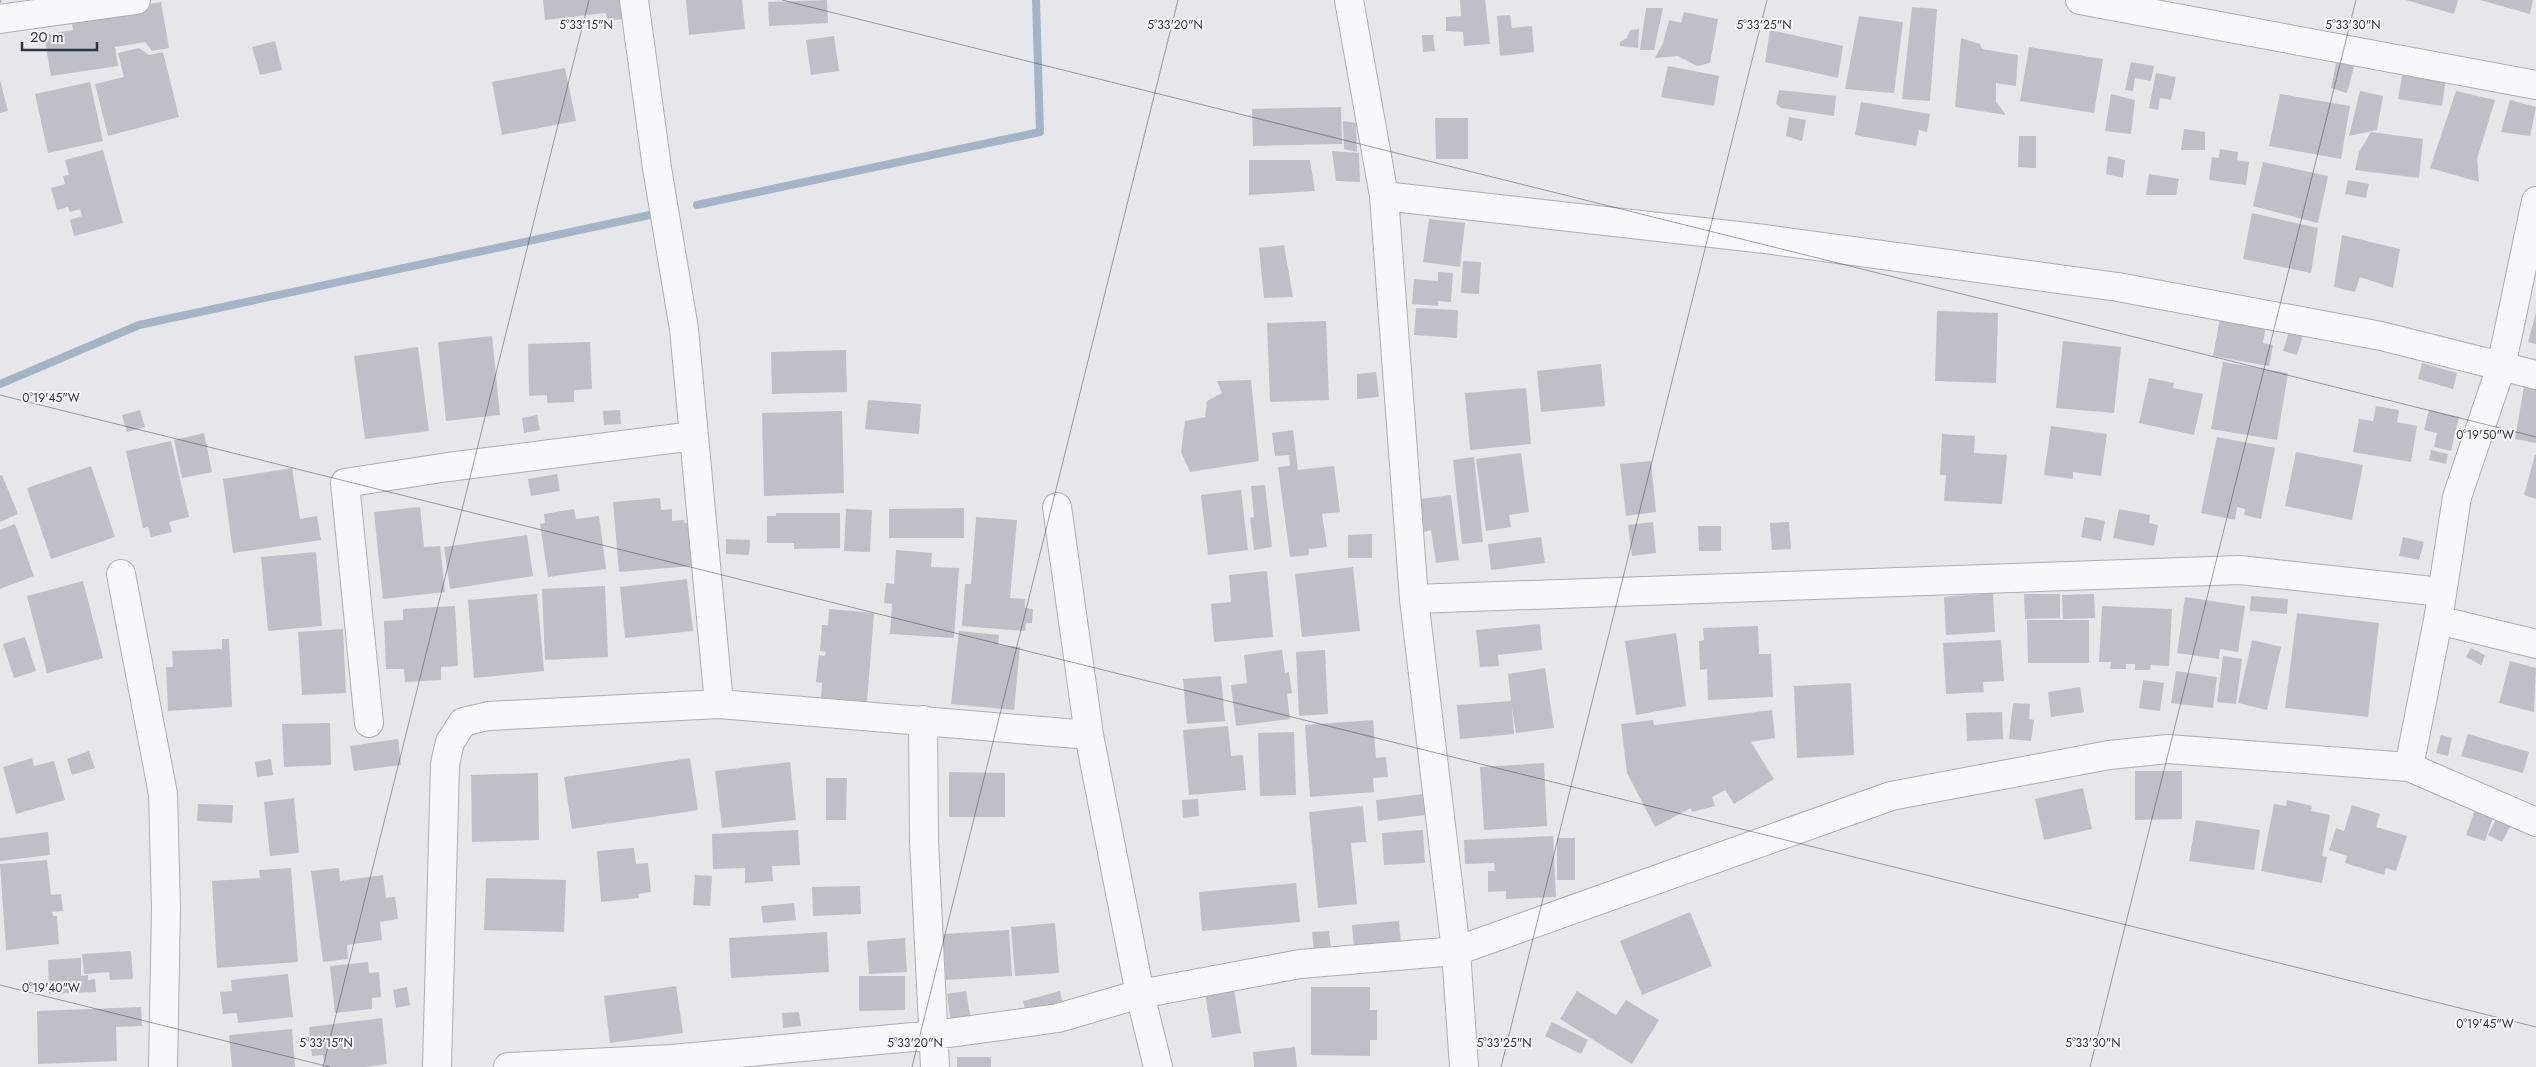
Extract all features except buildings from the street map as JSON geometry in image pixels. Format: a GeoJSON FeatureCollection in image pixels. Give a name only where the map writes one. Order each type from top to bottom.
{"type":"FeatureCollection","features":[{"type":"Feature","properties":{"kind":"street"},"geometry":{"type":"LineString","coordinates":[[0,19],[136,0]]}},
{"type":"Feature","properties":{"kind":"street"},"geometry":{"type":"LineString","coordinates":[[634,0],[657,168],[684,329],[719,704]]}},
{"type":"Feature","properties":{"kind":"street"},"geometry":{"type":"LineString","coordinates":[[1349,0],[1384,196],[1414,599],[1456,951],[1464,1067]]}},
{"type":"Feature","properties":{"kind":"street"},"geometry":{"type":"LineString","coordinates":[[2080,0],[2536,85]]}},
{"type":"Feature","properties":{"kind":"street"},"geometry":{"type":"LineString","coordinates":[[1384,196],[1764,239],[2118,287],[2381,336],[2536,375]]}},
{"type":"Feature","properties":{"kind":"street"},"geometry":{"type":"LineString","coordinates":[[2410,767],[2438,620],[2457,497],[2501,367],[2536,201]]}},
{"type":"Feature","properties":{"kind":"street"},"geometry":{"type":"LineString","coordinates":[[369,723],[345,483],[448,467],[694,436]]}},
{"type":"Feature","properties":{"kind":"street"},"geometry":{"type":"LineString","coordinates":[[1057,507],[1089,735],[1140,994],[1158,1067]]}},
{"type":"Feature","properties":{"kind":"street"},"geometry":{"type":"LineString","coordinates":[[1414,599],[2240,570],[2441,592]]}},
{"type":"Feature","properties":{"kind":"street"},"geometry":{"type":"LineString","coordinates":[[121,574],[163,794],[166,908],[163,1067]]}},
{"type":"Feature","properties":{"kind":"street"},"geometry":{"type":"LineString","coordinates":[[2438,620],[2536,644]]}},
{"type":"Feature","properties":{"kind":"street"},"geometry":{"type":"LineString","coordinates":[[437,1067],[445,764],[450,742],[463,722],[488,716],[719,704],[1089,735]]}},
{"type":"Feature","properties":{"kind":"street"},"geometry":{"type":"LineString","coordinates":[[923,720],[924,840],[935,1035],[935,1067]]}},
{"type":"Feature","properties":{"kind":"street"},"geometry":{"type":"LineString","coordinates":[[508,1067],[672,1063],[935,1035],[1058,1018],[1140,994],[1300,964],[1456,951],[1900,794],[2109,755],[2168,749],[2410,767],[2536,822]]}},
{"type":"Feature","properties":{"kind":"waterway"},"geometry":{"type":"LineString","coordinates":[[697,205],[1040,132],[1036,0]]}},
{"type":"Feature","properties":{"kind":"waterway"},"geometry":{"type":"LineString","coordinates":[[0,384],[139,325],[659,213]]}}]}
